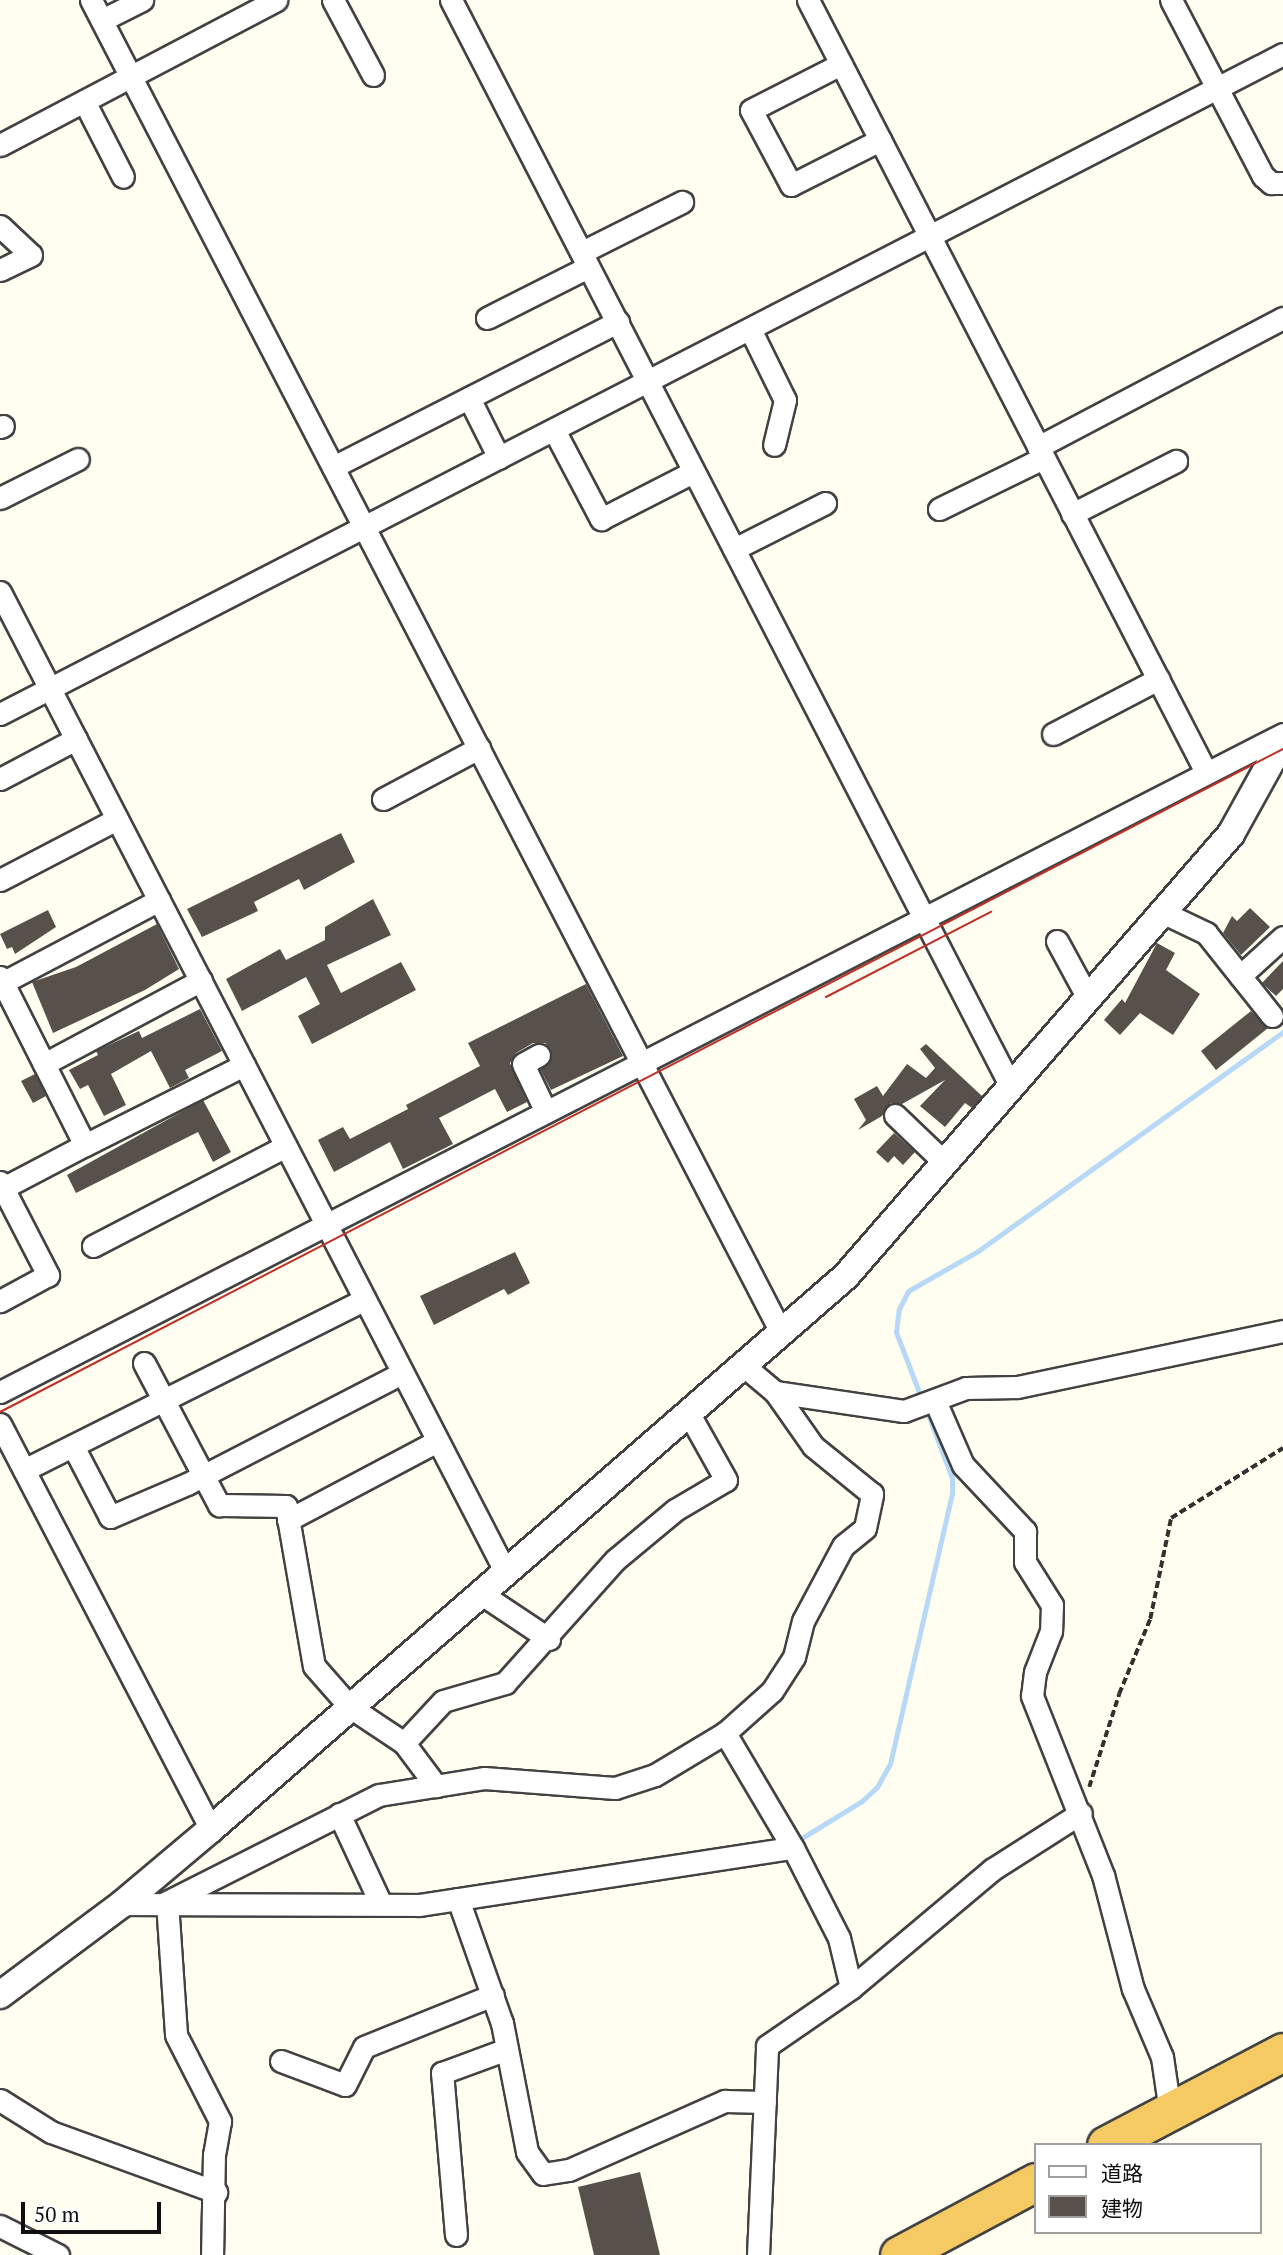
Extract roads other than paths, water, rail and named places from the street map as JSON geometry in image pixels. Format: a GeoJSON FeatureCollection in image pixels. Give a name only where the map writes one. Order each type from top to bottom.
{"type":"FeatureCollection","features":[{"type":"Feature","properties":{"kind":"highway"},"geometry":{"type":"LineString","coordinates":[[1111,2143],[1283,2052]]}},
{"type":"Feature","properties":{"kind":"highway"},"geometry":{"type":"LineString","coordinates":[[899,2255],[1034,2183]]}},
{"type":"Feature","properties":{"kind":"street"},"geometry":{"type":"LineString","coordinates":[[91,0],[782,1334]]}},
{"type":"Feature","properties":{"kind":"street"},"geometry":{"type":"LineString","coordinates":[[102,20],[142,0]]}},
{"type":"Feature","properties":{"kind":"street"},"geometry":{"type":"LineString","coordinates":[[0,145],[84,101],[129,72],[276,0]]}},
{"type":"Feature","properties":{"kind":"street"},"geometry":{"type":"LineString","coordinates":[[333,0],[373,75]]}},
{"type":"Feature","properties":{"kind":"street"},"geometry":{"type":"LineString","coordinates":[[452,0],[1010,1085]]}},
{"type":"Feature","properties":{"kind":"street"},"geometry":{"type":"LineString","coordinates":[[808,0],[1206,772]]}},
{"type":"Feature","properties":{"kind":"street"},"geometry":{"type":"LineString","coordinates":[[1171,0],[1263,176],[1271,183],[1283,183]]}},
{"type":"Feature","properties":{"kind":"street"},"geometry":{"type":"LineString","coordinates":[[0,714],[1283,54]]}},
{"type":"Feature","properties":{"kind":"street"},"geometry":{"type":"LineString","coordinates":[[841,64],[751,110],[791,185],[880,139]]}},
{"type":"Feature","properties":{"kind":"street"},"geometry":{"type":"LineString","coordinates":[[84,101],[123,177]]}},
{"type":"Feature","properties":{"kind":"street"},"geometry":{"type":"LineString","coordinates":[[487,318],[682,202]]}},
{"type":"Feature","properties":{"kind":"street"},"geometry":{"type":"LineString","coordinates":[[0,226],[31,255],[0,271]]}},
{"type":"Feature","properties":{"kind":"street"},"geometry":{"type":"LineString","coordinates":[[939,509],[1283,318]]}},
{"type":"Feature","properties":{"kind":"street"},"geometry":{"type":"LineString","coordinates":[[333,467],[618,322]]}},
{"type":"Feature","properties":{"kind":"street"},"geometry":{"type":"LineString","coordinates":[[750,329],[785,400],[774,445]]}},
{"type":"Feature","properties":{"kind":"street"},"geometry":{"type":"LineString","coordinates":[[469,398],[499,458]]}},
{"type":"Feature","properties":{"kind":"street"},"geometry":{"type":"LineString","coordinates":[[554,430],[601,519],[694,472]]}},
{"type":"Feature","properties":{"kind":"street"},"geometry":{"type":"LineString","coordinates":[[0,498],[78,459]]}},
{"type":"Feature","properties":{"kind":"street"},"geometry":{"type":"LineString","coordinates":[[1072,514],[1176,461]]}},
{"type":"Feature","properties":{"kind":"street"},"geometry":{"type":"LineString","coordinates":[[734,549],[825,503]]}},
{"type":"Feature","properties":{"kind":"street"},"geometry":{"type":"LineString","coordinates":[[0,592],[505,1571]]}},
{"type":"Feature","properties":{"kind":"street"},"geometry":{"type":"LineString","coordinates":[[1053,734],[1158,679]]}},
{"type":"Feature","properties":{"kind":"street"},"geometry":{"type":"LineString","coordinates":[[0,1392],[642,1063],[921,916],[1283,734]]}},
{"type":"Feature","properties":{"kind":"street"},"geometry":{"type":"LineString","coordinates":[[0,779],[76,739]]}},
{"type":"Feature","properties":{"kind":"street"},"geometry":{"type":"LineString","coordinates":[[0,1995],[122,1904],[211,1829],[846,1276],[1230,834],[1283,740]]}},
{"type":"Feature","properties":{"kind":"street"},"geometry":{"type":"LineString","coordinates":[[383,799],[479,748]]}},
{"type":"Feature","properties":{"kind":"street"},"geometry":{"type":"LineString","coordinates":[[0,880],[117,819]]}},
{"type":"Feature","properties":{"kind":"street"},"geometry":{"type":"LineString","coordinates":[[85,1146],[1,981],[159,900]]}},
{"type":"Feature","properties":{"kind":"street"},"geometry":{"type":"LineString","coordinates":[[1164,913],[1206,933],[1272,1016]]}},
{"type":"Feature","properties":{"kind":"street"},"geometry":{"type":"LineString","coordinates":[[1240,976],[1283,937]]}},
{"type":"Feature","properties":{"kind":"street"},"geometry":{"type":"LineString","coordinates":[[1057,941],[1088,998]]}},
{"type":"Feature","properties":{"kind":"street"},"geometry":{"type":"LineString","coordinates":[[44,1064],[201,980]]}},
{"type":"Feature","properties":{"kind":"street"},"geometry":{"type":"LineString","coordinates":[[539,1055],[523,1064],[546,1112]]}},
{"type":"Feature","properties":{"kind":"street"},"geometry":{"type":"LineString","coordinates":[[0,1301],[48,1275],[3,1191],[244,1065]]}},
{"type":"Feature","properties":{"kind":"street"},"geometry":{"type":"LineString","coordinates":[[895,1115],[944,1161]]}},
{"type":"Feature","properties":{"kind":"street"},"geometry":{"type":"LineString","coordinates":[[93,1246],[286,1146]]}},
{"type":"Feature","properties":{"kind":"street"},"geometry":{"type":"LineString","coordinates":[[24,1470],[364,1300]]}},
{"type":"Feature","properties":{"kind":"street"},"geometry":{"type":"LineString","coordinates":[[775,1392],[904,1411],[930,1404],[966,1388],[1017,1387],[1283,1331]]}},
{"type":"Feature","properties":{"kind":"street"},"geometry":{"type":"LineString","coordinates":[[144,1363],[219,1505],[286,1506],[314,1666],[350,1707],[404,1743],[436,1786]]}},
{"type":"Feature","properties":{"kind":"street"},"geometry":{"type":"LineString","coordinates":[[167,1902],[379,1795],[484,1778],[615,1788],[674,1766],[725,1733],[772,1690],[794,1657],[803,1621],[843,1546],[865,1528],[872,1494],[813,1446],[775,1392],[744,1366]]}},
{"type":"Feature","properties":{"kind":"street"},"geometry":{"type":"LineString","coordinates":[[72,1446],[110,1517],[202,1475],[402,1373]]}},
{"type":"Feature","properties":{"kind":"street"},"geometry":{"type":"LineString","coordinates":[[930,1404],[963,1465],[1025,1531],[1025,1562],[1052,1605],[1051,1631],[1035,1672],[1032,1696],[1081,1813],[1103,1875],[1133,1989],[1162,2057],[1170,2111]]}},
{"type":"Feature","properties":{"kind":"street"},"geometry":{"type":"LineString","coordinates":[[404,1743],[443,1701],[505,1683],[548,1639],[615,1560],[675,1510],[726,1480],[689,1414]]}},
{"type":"Feature","properties":{"kind":"street"},"geometry":{"type":"LineString","coordinates":[[0,1424],[211,1829]]}},
{"type":"Feature","properties":{"kind":"street"},"geometry":{"type":"LineString","coordinates":[[288,1520],[437,1441]]}},
{"type":"Feature","properties":{"kind":"street"},"geometry":{"type":"LineString","coordinates":[[480,1593],[548,1639]]}},
{"type":"Feature","properties":{"kind":"street"},"geometry":{"type":"LineString","coordinates":[[725,1733],[793,1848],[839,1938],[851,1988]]}},
{"type":"Feature","properties":{"kind":"street"},"geometry":{"type":"LineString","coordinates":[[758,2255],[767,2046],[851,1988],[993,1869],[1081,1813]]}},
{"type":"Feature","properties":{"kind":"street"},"geometry":{"type":"LineString","coordinates":[[339,1814],[382,1904]]}},
{"type":"Feature","properties":{"kind":"street"},"geometry":{"type":"LineString","coordinates":[[122,1904],[382,1904],[458,1899],[793,1848]]}},
{"type":"Feature","properties":{"kind":"street"},"geometry":{"type":"LineString","coordinates":[[458,1899],[493,1995],[507,2049],[527,2152],[543,2174],[569,2170],[725,2101],[765,2102]]}},
{"type":"Feature","properties":{"kind":"street"},"geometry":{"type":"LineString","coordinates":[[167,1902],[176,2035],[220,2121],[214,2154],[216,2192],[212,2255]]}},
{"type":"Feature","properties":{"kind":"street"},"geometry":{"type":"LineString","coordinates":[[281,2061],[345,2085],[364,2047],[493,1995]]}},
{"type":"Feature","properties":{"kind":"street"},"geometry":{"type":"LineString","coordinates":[[456,2235],[442,2073],[507,2049]]}},
{"type":"Feature","properties":{"kind":"street"},"geometry":{"type":"LineString","coordinates":[[0,2100],[51,2132],[216,2192]]}},
{"type":"Feature","properties":{"kind":"street"},"geometry":{"type":"LineString","coordinates":[[0,2226],[58,2255]]}},
{"type":"Feature","properties":{"kind":"waterway"},"geometry":{"type":"LineString","coordinates":[[922,1400],[896,1332],[899,1309],[908,1291],[978,1251],[1283,1032]]}},
{"type":"Feature","properties":{"kind":"waterway"},"geometry":{"type":"LineString","coordinates":[[797,1841],[862,1801],[877,1787],[890,1764],[952,1494],[952,1478],[926,1409]]}},
{"type":"Feature","properties":{"kind":"tram line"},"geometry":{"type":"LineString","coordinates":[[0,1412],[1283,749]]}},
{"type":"Feature","properties":{"kind":"tram line"},"geometry":{"type":"LineString","coordinates":[[826,997],[991,912]]}}]}
